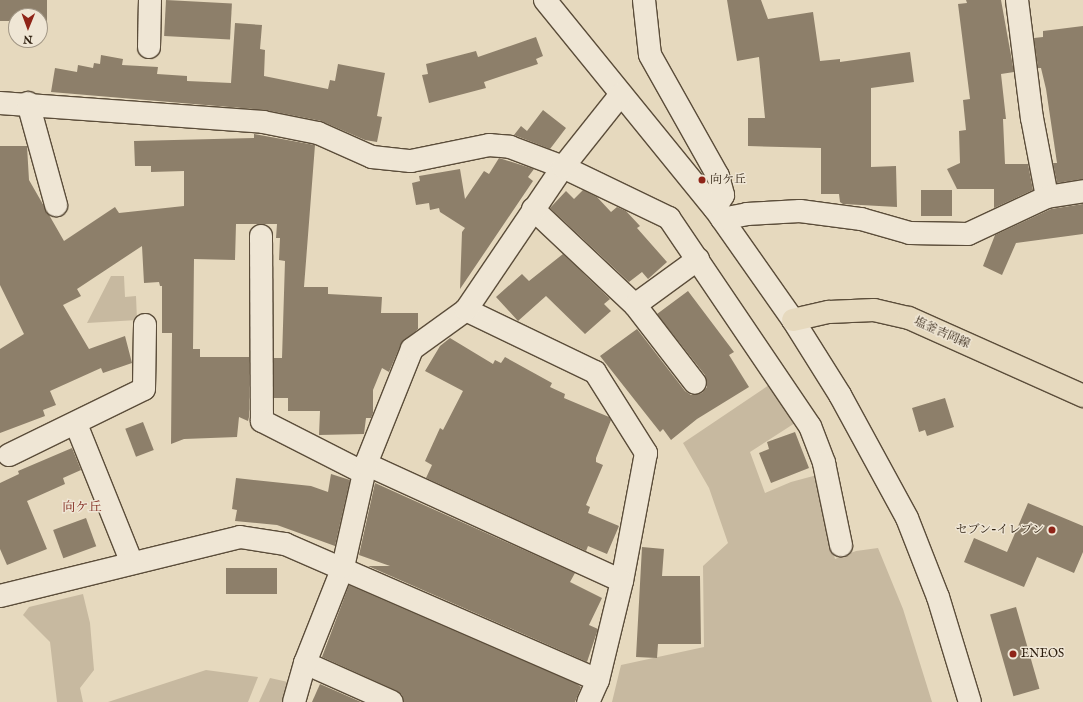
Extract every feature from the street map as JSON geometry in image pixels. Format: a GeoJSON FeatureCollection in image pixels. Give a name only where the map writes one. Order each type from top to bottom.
{"type":"FeatureCollection","features":[{"type":"Feature","properties":{"kind":"main road","name":"塩釜吉岡線"},"geometry":{"type":"LineString","coordinates":[[793,320],[829,312],[874,310],[909,318],[1083,396]]}},
{"type":"Feature","properties":{"kind":"street"},"geometry":{"type":"LineString","coordinates":[[149,47],[150,0]]}},
{"type":"Feature","properties":{"kind":"street"},"geometry":{"type":"LineString","coordinates":[[545,0],[719,214],[793,320],[840,395],[907,518],[938,597],[970,702]]}},
{"type":"Feature","properties":{"kind":"street"},"geometry":{"type":"LineString","coordinates":[[644,0],[650,55],[718,176],[723,195],[719,214]]}},
{"type":"Feature","properties":{"kind":"street"},"geometry":{"type":"LineString","coordinates":[[1017,0],[1032,118],[1047,197]]}},
{"type":"Feature","properties":{"kind":"street"},"geometry":{"type":"LineString","coordinates":[[294,702],[305,664],[343,567],[365,468],[412,349],[466,310],[533,209],[563,167],[621,94]]}},
{"type":"Feature","properties":{"kind":"street"},"geometry":{"type":"LineString","coordinates":[[0,103],[28,103],[263,122],[318,133],[372,157],[411,161],[489,145],[510,147],[563,167],[669,218],[810,426],[824,463],[841,545]]}},
{"type":"Feature","properties":{"kind":"street"},"geometry":{"type":"LineString","coordinates":[[28,103],[56,205]]}},
{"type":"Feature","properties":{"kind":"street"},"geometry":{"type":"LineString","coordinates":[[719,214],[800,211],[861,219],[910,233],[968,234],[1047,197],[1083,191]]}},
{"type":"Feature","properties":{"kind":"street"},"geometry":{"type":"LineString","coordinates":[[533,209],[635,305],[695,383]]}},
{"type":"Feature","properties":{"kind":"street"},"geometry":{"type":"LineString","coordinates":[[261,236],[262,421],[622,581]]}},
{"type":"Feature","properties":{"kind":"street"},"geometry":{"type":"LineString","coordinates":[[635,305],[698,259]]}},
{"type":"Feature","properties":{"kind":"street"},"geometry":{"type":"LineString","coordinates":[[466,310],[594,372],[646,453],[622,581],[598,680],[588,702]]}},
{"type":"Feature","properties":{"kind":"street"},"geometry":{"type":"LineString","coordinates":[[9,455],[76,424],[144,389],[145,325]]}},
{"type":"Feature","properties":{"kind":"street"},"geometry":{"type":"LineString","coordinates":[[76,424],[132,564]]}},
{"type":"Feature","properties":{"kind":"street"},"geometry":{"type":"LineString","coordinates":[[0,596],[240,537],[285,544],[343,567],[598,680]]}},
{"type":"Feature","properties":{"kind":"street"},"geometry":{"type":"LineString","coordinates":[[305,664],[392,702]]}},
{"type":"Feature","properties":{"kind":"shaded area"},"geometry":{"type":"Polygon","coordinates":[[[111,276],[124,276],[125,297],[136,296],[137,320],[87,323],[111,276]]]}},
{"type":"Feature","properties":{"kind":"shaded area"},"geometry":{"type":"Polygon","coordinates":[[[772,383],[795,423],[750,452],[765,493],[791,482],[817,475],[835,559],[856,551],[878,548],[903,609],[932,702],[612,702],[621,665],[704,647],[703,566],[728,543],[709,488],[683,443],[772,383]]]}},
{"type":"Feature","properties":{"kind":"shaded area"},"geometry":{"type":"Polygon","coordinates":[[[83,594],[90,623],[94,670],[80,688],[83,702],[57,702],[50,642],[23,615],[29,607],[83,594]]]}},
{"type":"Feature","properties":{"kind":"shaded area"},"geometry":{"type":"Polygon","coordinates":[[[206,670],[258,677],[248,702],[108,702],[206,670]]]}},
{"type":"Feature","properties":{"kind":"shaded area"},"geometry":{"type":"Polygon","coordinates":[[[270,678],[288,682],[284,702],[259,702],[270,678]]]}},
{"type":"Feature","properties":{"kind":"building"},"geometry":{"type":"Polygon","coordinates":[[[0,0],[47,0],[47,8],[8,8],[8,21],[0,21],[0,0]]]}},
{"type":"Feature","properties":{"kind":"building"},"geometry":{"type":"Polygon","coordinates":[[[166,0],[232,3],[230,39],[164,36],[166,0]]]}},
{"type":"Feature","properties":{"kind":"building"},"geometry":{"type":"Polygon","coordinates":[[[727,0],[761,0],[768,19],[813,12],[820,61],[840,59],[840,62],[910,52],[914,82],[871,88],[871,167],[896,166],[897,207],[843,204],[840,202],[839,194],[821,194],[821,148],[748,146],[748,118],[765,118],[759,57],[737,61],[727,0]]]}},
{"type":"Feature","properties":{"kind":"building"},"geometry":{"type":"Polygon","coordinates":[[[966,0],[1001,0],[1014,72],[1001,74],[1006,119],[1003,119],[1005,164],[1028,164],[1033,190],[994,208],[994,189],[957,189],[947,169],[960,163],[959,131],[966,130],[963,100],[970,99],[958,4],[967,3],[966,0]]]}},
{"type":"Feature","properties":{"kind":"building"},"geometry":{"type":"Polygon","coordinates":[[[235,23],[262,25],[260,49],[265,50],[264,76],[328,89],[330,80],[335,81],[338,64],[385,73],[377,116],[382,117],[377,142],[365,140],[321,121],[265,110],[51,92],[55,68],[77,72],[78,65],[93,68],[94,63],[100,64],[101,55],[123,59],[122,65],[158,67],[157,74],[187,76],[187,81],[231,83],[235,23]]]}},
{"type":"Feature","properties":{"kind":"building"},"geometry":{"type":"Polygon","coordinates":[[[1083,26],[1083,179],[1057,183],[1053,163],[1057,163],[1046,89],[1041,68],[1038,68],[1034,38],[1043,37],[1043,31],[1083,26]]]}},
{"type":"Feature","properties":{"kind":"building"},"geometry":{"type":"Polygon","coordinates":[[[536,37],[543,56],[536,59],[538,64],[484,82],[486,88],[429,103],[422,75],[428,74],[426,64],[476,51],[478,57],[536,37]]]}},
{"type":"Feature","properties":{"kind":"building"},"geometry":{"type":"Polygon","coordinates":[[[543,110],[566,128],[550,149],[514,135],[521,126],[527,131],[543,110]]]}},
{"type":"Feature","properties":{"kind":"building"},"geometry":{"type":"Polygon","coordinates":[[[254,134],[315,145],[304,287],[328,287],[328,294],[382,297],[381,313],[418,313],[418,329],[401,344],[389,372],[382,368],[373,390],[373,413],[371,418],[366,418],[364,434],[319,435],[320,411],[288,411],[288,398],[274,398],[274,358],[282,358],[285,261],[279,260],[280,238],[276,238],[277,224],[236,224],[235,260],[194,259],[193,349],[200,349],[200,357],[249,357],[249,417],[248,421],[239,417],[237,437],[184,439],[171,444],[172,333],[162,333],[162,286],[160,286],[159,282],[144,283],[142,246],[77,289],[81,296],[63,305],[89,349],[125,336],[132,363],[103,373],[101,368],[50,391],[56,405],[43,410],[45,416],[0,433],[0,349],[24,334],[0,285],[0,146],[27,146],[29,180],[64,241],[115,207],[119,213],[184,206],[184,171],[151,172],[151,166],[135,166],[134,141],[254,138],[254,134]]]}},
{"type":"Feature","properties":{"kind":"building"},"geometry":{"type":"Polygon","coordinates":[[[499,158],[534,169],[528,177],[533,181],[460,289],[462,232],[465,228],[440,212],[439,208],[430,210],[429,203],[416,205],[412,183],[420,181],[419,176],[460,169],[465,199],[484,171],[489,174],[499,158]]]}},
{"type":"Feature","properties":{"kind":"building"},"geometry":{"type":"Polygon","coordinates":[[[583,190],[597,197],[611,212],[617,207],[626,211],[640,226],[637,228],[667,262],[648,279],[642,272],[629,282],[550,208],[566,191],[574,199],[583,190]]]}},
{"type":"Feature","properties":{"kind":"building"},"geometry":{"type":"Polygon","coordinates":[[[921,190],[952,190],[952,216],[921,216],[921,190]]]}},
{"type":"Feature","properties":{"kind":"building"},"geometry":{"type":"Polygon","coordinates":[[[1083,204],[1083,234],[1016,243],[1002,275],[983,266],[995,235],[1051,209],[1083,204]]]}},
{"type":"Feature","properties":{"kind":"building"},"geometry":{"type":"Polygon","coordinates":[[[563,254],[610,299],[604,304],[611,311],[585,334],[546,296],[518,321],[496,297],[522,274],[529,281],[563,254]]]}},
{"type":"Feature","properties":{"kind":"building"},"geometry":{"type":"Polygon","coordinates":[[[688,291],[734,352],[729,355],[749,387],[697,419],[671,440],[663,429],[660,432],[600,356],[637,329],[685,391],[691,395],[702,393],[707,387],[705,375],[657,314],[688,291]]]}},
{"type":"Feature","properties":{"kind":"building"},"geometry":{"type":"Polygon","coordinates":[[[450,338],[493,364],[495,360],[501,363],[505,357],[552,383],[550,387],[565,394],[564,398],[609,417],[611,420],[596,458],[596,462],[603,465],[586,505],[590,507],[588,513],[619,526],[607,554],[588,546],[586,551],[426,478],[432,465],[425,461],[440,428],[443,430],[463,391],[425,371],[440,346],[450,338]]]}},
{"type":"Feature","properties":{"kind":"building"},"geometry":{"type":"Polygon","coordinates":[[[945,398],[954,427],[927,436],[925,430],[919,432],[912,408],[945,398]]]}},
{"type":"Feature","properties":{"kind":"building"},"geometry":{"type":"Polygon","coordinates":[[[143,422],[154,450],[136,457],[125,429],[143,422]]]}},
{"type":"Feature","properties":{"kind":"building"},"geometry":{"type":"Polygon","coordinates":[[[795,432],[809,468],[771,483],[759,453],[769,449],[767,442],[795,432]]]}},
{"type":"Feature","properties":{"kind":"building"},"geometry":{"type":"Polygon","coordinates":[[[72,448],[81,470],[63,478],[65,484],[27,501],[47,549],[7,565],[0,549],[0,483],[19,474],[18,471],[72,448]]]}},
{"type":"Feature","properties":{"kind":"building"},"geometry":{"type":"Polygon","coordinates":[[[331,474],[350,480],[335,546],[277,525],[235,521],[237,510],[232,509],[236,478],[311,486],[328,492],[331,474]]]}},
{"type":"Feature","properties":{"kind":"building"},"geometry":{"type":"Polygon","coordinates":[[[375,483],[575,573],[570,582],[602,598],[589,625],[598,629],[587,662],[368,566],[390,566],[359,555],[375,483]]]}},
{"type":"Feature","properties":{"kind":"building"},"geometry":{"type":"Polygon","coordinates":[[[1028,503],[1083,526],[1083,552],[1074,573],[1037,557],[1024,587],[964,562],[974,538],[1007,552],[1028,503]]]}},
{"type":"Feature","properties":{"kind":"building"},"geometry":{"type":"Polygon","coordinates":[[[86,518],[96,546],[63,558],[53,530],[86,518]]]}},
{"type":"Feature","properties":{"kind":"building"},"geometry":{"type":"Polygon","coordinates":[[[642,547],[664,549],[662,576],[700,576],[701,644],[658,644],[657,658],[636,657],[642,547]]]}},
{"type":"Feature","properties":{"kind":"building"},"geometry":{"type":"Polygon","coordinates":[[[226,568],[277,568],[277,594],[226,594],[226,568]]]}},
{"type":"Feature","properties":{"kind":"building"},"geometry":{"type":"Polygon","coordinates":[[[349,585],[577,684],[581,687],[575,702],[404,702],[402,695],[397,691],[322,657],[349,585]]]}},
{"type":"Feature","properties":{"kind":"building"},"geometry":{"type":"Polygon","coordinates":[[[1016,607],[1039,689],[1013,696],[990,614],[1016,607]]]}},
{"type":"Feature","properties":{"kind":"building"},"geometry":{"type":"Polygon","coordinates":[[[320,684],[361,702],[312,702],[320,684]]]}},
{"type":"Feature","properties":{"kind":"place","name":"向ケ丘"},"geometry":{"type":"Point","coordinates":[702,180]}},
{"type":"Feature","properties":{"kind":"place","name":"セブン-イレブン"},"geometry":{"type":"Point","coordinates":[1052,530]}},
{"type":"Feature","properties":{"kind":"place","name":"ENEOS"},"geometry":{"type":"Point","coordinates":[1013,654]}},
{"type":"Feature","properties":{"kind":"district","name":"向ケ丘"},"geometry":{"type":"Point","coordinates":[82,508]}}]}
